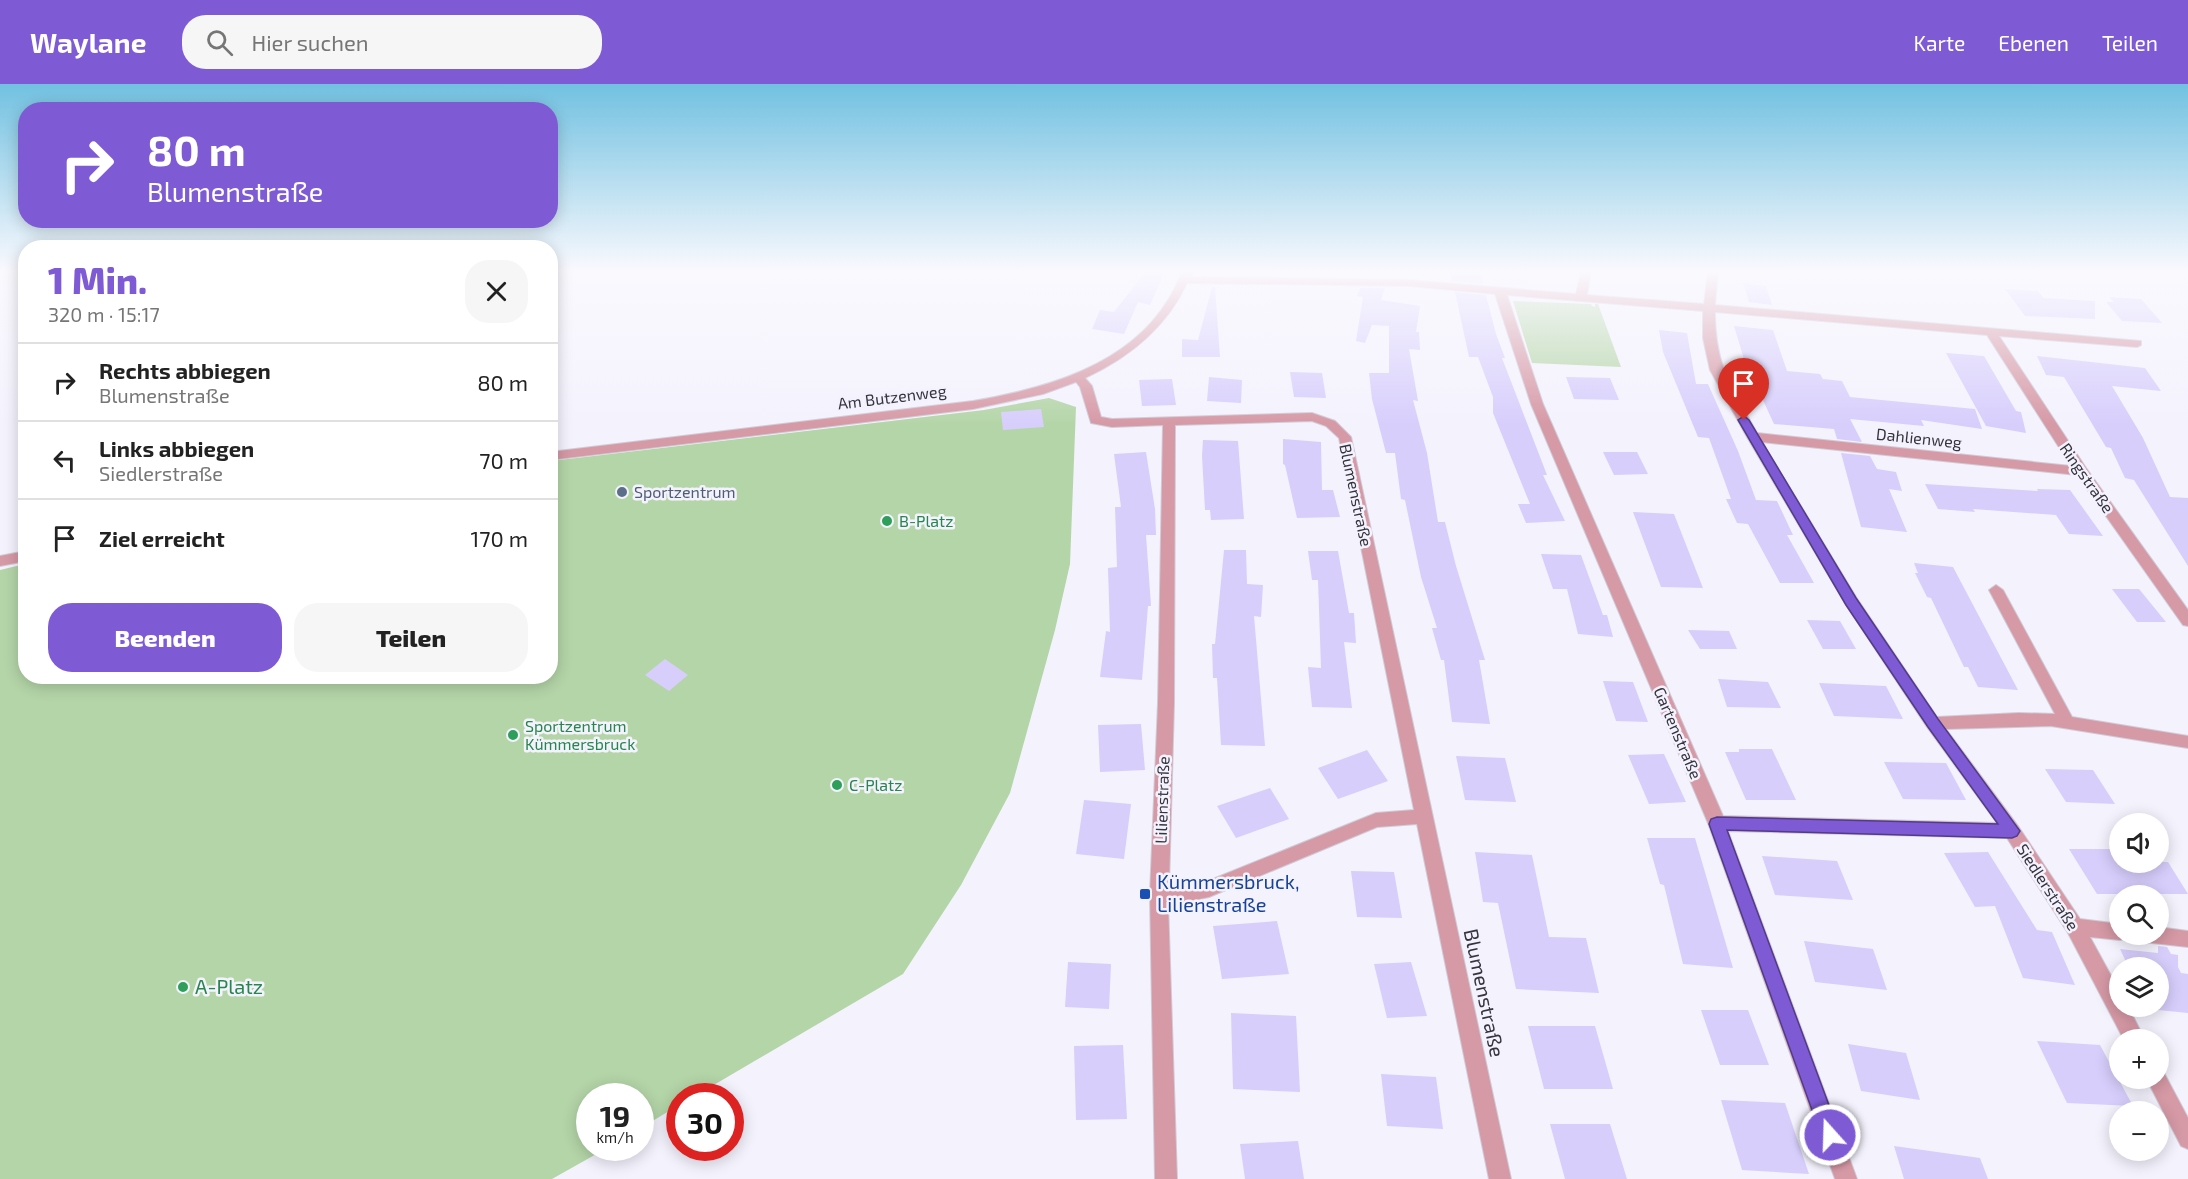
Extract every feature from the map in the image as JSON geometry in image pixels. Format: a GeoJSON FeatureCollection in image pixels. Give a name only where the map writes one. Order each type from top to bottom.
{"type":"FeatureCollection","features":[{"type":"Feature","properties":{"kind":"street","name":"Am Butzenweg"},"geometry":{"type":"LineString","coordinates":[[558,455],[973,405],[1034,394],[1110,362],[1148,334],[1158,322]]}},
{"type":"Feature","properties":{"kind":"street","name":"Gartenstraße"},"geometry":{"type":"LineString","coordinates":[[1510,322],[1537,404],[1717,824],[1846,1179]]}},
{"type":"Feature","properties":{"kind":"street","name":"Siedlerstraße"},"geometry":{"type":"LineString","coordinates":[[1709,322],[1709,338],[1716,370],[1753,437],[1851,601],[1933,723],[2012,831],[2075,927],[2129,1029]]}},
{"type":"Feature","properties":{"kind":"street"},"geometry":{"type":"LineString","coordinates":[[1863,322],[2137,343]]}},
{"type":"Feature","properties":{"kind":"street","name":"Ringstraße"},"geometry":{"type":"LineString","coordinates":[[1991,333],[2081,471],[2188,621]]}},
{"type":"Feature","properties":{"kind":"street","name":"Blumenstraße"},"geometry":{"type":"LineString","coordinates":[[1078,377],[1086,386],[1095,420],[1112,423],[1312,417],[1327,420],[1337,426],[1345,437],[1500,1179]]}},
{"type":"Feature","properties":{"kind":"street","name":"Lilienstraße"},"geometry":{"type":"LineString","coordinates":[[1166,1179],[1159,894],[1166,703],[1169,421]]}},
{"type":"Feature","properties":{"kind":"street","name":"Dahlienweg"},"geometry":{"type":"LineString","coordinates":[[1753,437],[2081,471]]}},
{"type":"Feature","properties":{"kind":"street"},"geometry":{"type":"LineString","coordinates":[[0,561],[18,558]]}},
{"type":"Feature","properties":{"kind":"street"},"geometry":{"type":"LineString","coordinates":[[1996,590],[2067,722]]}},
{"type":"Feature","properties":{"kind":"street"},"geometry":{"type":"LineString","coordinates":[[1933,723],[2019,719],[2067,722],[2188,742]]}},
{"type":"Feature","properties":{"kind":"street"},"geometry":{"type":"LineString","coordinates":[[1159,894],[1190,893],[1209,889],[1376,820],[1423,816]]}},
{"type":"Feature","properties":{"kind":"street"},"geometry":{"type":"LineString","coordinates":[[1717,824],[2012,831]]}},
{"type":"Feature","properties":{"kind":"street"},"geometry":{"type":"LineString","coordinates":[[2075,927],[2109,931]]}},
{"type":"Feature","properties":{"kind":"street"},"geometry":{"type":"LineString","coordinates":[[2169,937],[2188,939]]}},
{"type":"Feature","properties":{"kind":"street"},"geometry":{"type":"LineString","coordinates":[[2162,1089],[2188,1139]]}},
{"type":"Feature","properties":{"kind":"green space"},"geometry":{"type":"Polygon","coordinates":[[[1519,322],[1605,322],[1621,367],[1532,363],[1519,322]]]}},
{"type":"Feature","properties":{"kind":"green space","name":"Sportzentrum Kümmersbruck"},"geometry":{"type":"Polygon","coordinates":[[[1049,398],[1076,407],[1070,564],[1055,630],[1010,793],[961,885],[903,974],[717,1083],[666,1083],[666,1113],[654,1120],[654,1083],[576,1083],[576,1161],[584,1161],[552,1179],[0,1179],[0,570],[18,566],[18,684],[558,684],[558,460],[984,410],[1049,398]]]}},
{"type":"Feature","properties":{"kind":"building"},"geometry":{"type":"Polygon","coordinates":[[[1095,322],[1129,322],[1124,334],[1092,329],[1095,322]]]}},
{"type":"Feature","properties":{"kind":"building"},"geometry":{"type":"Polygon","coordinates":[[[1203,322],[1218,322],[1220,357],[1182,357],[1182,339],[1198,340],[1203,322]]]}},
{"type":"Feature","properties":{"kind":"building"},"geometry":{"type":"Polygon","coordinates":[[[1359,322],[1418,322],[1416,332],[1419,332],[1420,350],[1409,349],[1418,401],[1413,400],[1427,453],[1438,522],[1445,522],[1485,660],[1479,660],[1490,724],[1452,722],[1444,660],[1441,660],[1432,628],[1437,628],[1421,577],[1405,500],[1401,499],[1395,453],[1386,453],[1372,399],[1369,373],[1389,373],[1389,326],[1372,325],[1365,343],[1356,341],[1359,322]]]}},
{"type":"Feature","properties":{"kind":"building"},"geometry":{"type":"Polygon","coordinates":[[[1461,322],[1493,322],[1505,358],[1502,358],[1547,475],[1543,475],[1565,521],[1526,523],[1518,504],[1530,504],[1493,413],[1493,397],[1478,357],[1469,357],[1461,322]]]}},
{"type":"Feature","properties":{"kind":"building"},"geometry":{"type":"Polygon","coordinates":[[[1734,326],[1773,330],[1787,371],[1820,374],[1823,379],[1842,381],[1850,397],[1975,409],[1982,429],[1921,420],[1924,426],[1850,419],[1862,442],[1837,439],[1834,429],[1774,424],[1744,359],[1734,326]]]}},
{"type":"Feature","properties":{"kind":"building"},"geometry":{"type":"Polygon","coordinates":[[[1659,330],[1687,333],[1696,384],[1708,384],[1738,451],[1756,500],[1777,501],[1793,535],[1787,535],[1814,583],[1780,583],[1748,524],[1737,523],[1726,499],[1731,499],[1709,438],[1698,437],[1663,352],[1659,330]]]}},
{"type":"Feature","properties":{"kind":"building"},"geometry":{"type":"Polygon","coordinates":[[[1946,353],[1984,356],[2016,411],[2021,412],[2026,433],[1986,426],[1946,353]]]}},
{"type":"Feature","properties":{"kind":"building"},"geometry":{"type":"Polygon","coordinates":[[[2037,356],[2145,368],[2161,391],[2112,386],[2143,438],[2170,497],[2188,498],[2188,566],[2134,480],[2125,478],[2111,448],[2106,447],[2064,377],[2046,375],[2037,356]]]}},
{"type":"Feature","properties":{"kind":"building"},"geometry":{"type":"Polygon","coordinates":[[[1290,372],[1322,373],[1326,398],[1294,397],[1290,372]]]}},
{"type":"Feature","properties":{"kind":"building"},"geometry":{"type":"Polygon","coordinates":[[[1209,377],[1242,380],[1241,403],[1207,401],[1209,377]]]}},
{"type":"Feature","properties":{"kind":"building"},"geometry":{"type":"Polygon","coordinates":[[[1566,377],[1610,378],[1619,400],[1574,399],[1566,377]]]}},
{"type":"Feature","properties":{"kind":"building"},"geometry":{"type":"Polygon","coordinates":[[[1172,379],[1176,405],[1142,406],[1139,380],[1172,379]]]}},
{"type":"Feature","properties":{"kind":"building"},"geometry":{"type":"Polygon","coordinates":[[[1041,409],[1044,427],[1003,430],[1001,412],[1041,409]]]}},
{"type":"Feature","properties":{"kind":"building"},"geometry":{"type":"Polygon","coordinates":[[[1283,439],[1321,442],[1322,490],[1333,490],[1340,517],[1297,518],[1283,464],[1283,439]]]}},
{"type":"Feature","properties":{"kind":"building"},"geometry":{"type":"Polygon","coordinates":[[[1203,440],[1238,441],[1244,519],[1211,520],[1210,510],[1205,510],[1203,440]]]}},
{"type":"Feature","properties":{"kind":"building"},"geometry":{"type":"Polygon","coordinates":[[[1146,452],[1155,509],[1156,535],[1146,535],[1151,606],[1148,606],[1142,680],[1100,677],[1106,631],[1110,632],[1108,568],[1117,567],[1115,507],[1121,507],[1114,454],[1146,452]]]}},
{"type":"Feature","properties":{"kind":"building"},"geometry":{"type":"Polygon","coordinates":[[[1603,452],[1637,452],[1648,474],[1614,475],[1603,452]]]}},
{"type":"Feature","properties":{"kind":"building"},"geometry":{"type":"Polygon","coordinates":[[[1841,453],[1870,456],[1877,469],[1896,472],[1902,491],[1889,489],[1907,532],[1861,527],[1841,453]]]}},
{"type":"Feature","properties":{"kind":"building"},"geometry":{"type":"Polygon","coordinates":[[[1925,484],[2038,491],[2037,489],[2070,490],[2103,536],[2069,534],[2056,515],[1938,509],[1925,484]]]}},
{"type":"Feature","properties":{"kind":"building"},"geometry":{"type":"Polygon","coordinates":[[[1633,512],[1674,514],[1703,588],[1661,587],[1633,512]]]}},
{"type":"Feature","properties":{"kind":"building"},"geometry":{"type":"Polygon","coordinates":[[[1224,550],[1246,550],[1247,584],[1263,585],[1261,617],[1254,616],[1265,746],[1221,745],[1217,678],[1213,678],[1212,644],[1215,644],[1224,550]]]}},
{"type":"Feature","properties":{"kind":"building"},"geometry":{"type":"Polygon","coordinates":[[[1308,551],[1338,551],[1349,613],[1354,613],[1356,643],[1344,642],[1352,708],[1312,707],[1308,667],[1321,668],[1318,580],[1312,580],[1308,551]]]}},
{"type":"Feature","properties":{"kind":"building"},"geometry":{"type":"Polygon","coordinates":[[[1541,554],[1581,555],[1603,615],[1607,615],[1613,637],[1578,634],[1567,589],[1553,589],[1541,554]]]}},
{"type":"Feature","properties":{"kind":"building"},"geometry":{"type":"Polygon","coordinates":[[[1914,563],[1953,567],[2018,690],[1978,687],[1968,667],[1964,667],[1931,598],[1927,597],[1915,573],[1918,573],[1914,563]]]}},
{"type":"Feature","properties":{"kind":"building"},"geometry":{"type":"Polygon","coordinates":[[[2112,589],[2139,589],[2166,622],[2137,622],[2112,589]]]}},
{"type":"Feature","properties":{"kind":"building"},"geometry":{"type":"Polygon","coordinates":[[[1807,620],[1840,621],[1856,649],[1823,649],[1807,620]]]}},
{"type":"Feature","properties":{"kind":"building"},"geometry":{"type":"Polygon","coordinates":[[[1688,630],[1729,631],[1737,649],[1700,649],[1688,630]]]}},
{"type":"Feature","properties":{"kind":"building"},"geometry":{"type":"Polygon","coordinates":[[[665,659],[688,675],[669,691],[645,675],[665,659]]]}},
{"type":"Feature","properties":{"kind":"building"},"geometry":{"type":"Polygon","coordinates":[[[1718,679],[1768,682],[1781,708],[1727,707],[1718,679]]]}},
{"type":"Feature","properties":{"kind":"building"},"geometry":{"type":"Polygon","coordinates":[[[1603,681],[1633,682],[1648,722],[1616,721],[1603,681]]]}},
{"type":"Feature","properties":{"kind":"building"},"geometry":{"type":"Polygon","coordinates":[[[1819,683],[1886,686],[1903,719],[1834,716],[1819,683]]]}},
{"type":"Feature","properties":{"kind":"building"},"geometry":{"type":"Polygon","coordinates":[[[1141,724],[1145,770],[1100,772],[1098,725],[1141,724]]]}},
{"type":"Feature","properties":{"kind":"building"},"geometry":{"type":"Polygon","coordinates":[[[1739,749],[1772,749],[1796,800],[1746,800],[1725,752],[1739,752],[1739,749]]]}},
{"type":"Feature","properties":{"kind":"building"},"geometry":{"type":"Polygon","coordinates":[[[1367,750],[1388,781],[1338,799],[1318,768],[1367,750]]]}},
{"type":"Feature","properties":{"kind":"building"},"geometry":{"type":"Polygon","coordinates":[[[1664,754],[1686,802],[1649,804],[1628,755],[1664,754]]]}},
{"type":"Feature","properties":{"kind":"building"},"geometry":{"type":"Polygon","coordinates":[[[1456,756],[1505,758],[1516,802],[1465,800],[1456,756]]]}},
{"type":"Feature","properties":{"kind":"building"},"geometry":{"type":"Polygon","coordinates":[[[1884,762],[1946,763],[1966,800],[1903,799],[1884,762]]]}},
{"type":"Feature","properties":{"kind":"building"},"geometry":{"type":"Polygon","coordinates":[[[2045,769],[2093,770],[2115,804],[2066,802],[2045,769]]]}},
{"type":"Feature","properties":{"kind":"building"},"geometry":{"type":"Polygon","coordinates":[[[1270,788],[1289,819],[1236,838],[1217,806],[1270,788]]]}},
{"type":"Feature","properties":{"kind":"building"},"geometry":{"type":"Polygon","coordinates":[[[1084,800],[1131,804],[1124,859],[1076,854],[1084,800]]]}},
{"type":"Feature","properties":{"kind":"building"},"geometry":{"type":"Polygon","coordinates":[[[1647,838],[1695,838],[1733,968],[1683,964],[1664,885],[1660,884],[1647,838]]]}},
{"type":"Feature","properties":{"kind":"building"},"geometry":{"type":"Polygon","coordinates":[[[2069,849],[2109,849],[2109,873],[2169,873],[2169,864],[2188,894],[2169,894],[2169,885],[2109,885],[2109,894],[2097,894],[2069,849]]]}},
{"type":"Feature","properties":{"kind":"building"},"geometry":{"type":"Polygon","coordinates":[[[1475,852],[1532,855],[1549,937],[1586,938],[1599,993],[1516,989],[1498,903],[1483,902],[1475,852]]]}},
{"type":"Feature","properties":{"kind":"building"},"geometry":{"type":"Polygon","coordinates":[[[1988,852],[2037,930],[2052,932],[2075,985],[2023,978],[1995,906],[1975,907],[1944,853],[1988,852]]]}},
{"type":"Feature","properties":{"kind":"building"},"geometry":{"type":"Polygon","coordinates":[[[1762,856],[1837,861],[1853,900],[1775,895],[1762,856]]]}},
{"type":"Feature","properties":{"kind":"building"},"geometry":{"type":"Polygon","coordinates":[[[1351,871],[1394,872],[1402,918],[1357,917],[1351,871]]]}},
{"type":"Feature","properties":{"kind":"building"},"geometry":{"type":"Polygon","coordinates":[[[1277,921],[1289,974],[1222,979],[1213,926],[1277,921]]]}},
{"type":"Feature","properties":{"kind":"building"},"geometry":{"type":"Polygon","coordinates":[[[1804,941],[1873,949],[1887,990],[1815,982],[1804,941]]]}},
{"type":"Feature","properties":{"kind":"building"},"geometry":{"type":"Polygon","coordinates":[[[2158,946],[2167,947],[2171,954],[2178,955],[2178,967],[2181,973],[2188,974],[2188,1013],[2169,1011],[2169,957],[2124,957],[2120,949],[2158,953],[2158,946]]]}},
{"type":"Feature","properties":{"kind":"building"},"geometry":{"type":"Polygon","coordinates":[[[1068,962],[1111,964],[1109,1009],[1065,1007],[1068,962]]]}},
{"type":"Feature","properties":{"kind":"building"},"geometry":{"type":"Polygon","coordinates":[[[1411,962],[1427,1016],[1387,1018],[1374,964],[1411,962]]]}},
{"type":"Feature","properties":{"kind":"building"},"geometry":{"type":"Polygon","coordinates":[[[1701,1010],[1748,1010],[1769,1065],[1720,1065],[1701,1010]]]}},
{"type":"Feature","properties":{"kind":"building"},"geometry":{"type":"Polygon","coordinates":[[[1231,1013],[1296,1016],[1300,1092],[1233,1089],[1231,1013]]]}},
{"type":"Feature","properties":{"kind":"building"},"geometry":{"type":"Polygon","coordinates":[[[1528,1026],[1595,1026],[1613,1089],[1544,1089],[1528,1026]]]}},
{"type":"Feature","properties":{"kind":"building"},"geometry":{"type":"Polygon","coordinates":[[[2037,1041],[2100,1045],[2109,1062],[2109,1089],[2124,1089],[2130,1101],[2109,1101],[2109,1105],[2067,1103],[2037,1041]]]}},
{"type":"Feature","properties":{"kind":"building"},"geometry":{"type":"Polygon","coordinates":[[[1848,1044],[1906,1053],[1920,1100],[1861,1091],[1848,1044]]]}},
{"type":"Feature","properties":{"kind":"building"},"geometry":{"type":"Polygon","coordinates":[[[1123,1045],[1127,1119],[1076,1120],[1074,1046],[1123,1045]]]}},
{"type":"Feature","properties":{"kind":"building"},"geometry":{"type":"Polygon","coordinates":[[[1381,1074],[1436,1077],[1443,1129],[1387,1126],[1381,1074]]]}},
{"type":"Feature","properties":{"kind":"building"},"geometry":{"type":"Polygon","coordinates":[[[1721,1100],[1785,1103],[1809,1174],[1742,1170],[1721,1100]]]}},
{"type":"Feature","properties":{"kind":"building"},"geometry":{"type":"Polygon","coordinates":[[[1550,1124],[1610,1124],[1627,1179],[1565,1179],[1550,1124]]]}},
{"type":"Feature","properties":{"kind":"building"},"geometry":{"type":"Polygon","coordinates":[[[1298,1141],[1304,1179],[1245,1179],[1240,1144],[1298,1141]]]}},
{"type":"Feature","properties":{"kind":"building"},"geometry":{"type":"Polygon","coordinates":[[[1894,1146],[1980,1158],[1988,1179],[1904,1179],[1894,1146]]]}},
{"type":"Feature","properties":{"kind":"place","name":"Sportzentrum"},"geometry":{"type":"Point","coordinates":[622,492]}},
{"type":"Feature","properties":{"kind":"place","name":"B-Platz"},"geometry":{"type":"Point","coordinates":[887,521]}},
{"type":"Feature","properties":{"kind":"place","name":"Sportzentrum Kümmersbruck"},"geometry":{"type":"Point","coordinates":[513,735]}},
{"type":"Feature","properties":{"kind":"place","name":"C-Platz"},"geometry":{"type":"Point","coordinates":[837,785]}},
{"type":"Feature","properties":{"kind":"place","name":"Kümmersbruck, Lilienstraße"},"geometry":{"type":"Point","coordinates":[1145,894]}},
{"type":"Feature","properties":{"kind":"place","name":"A-Platz"},"geometry":{"type":"Point","coordinates":[183,987]}},
{"type":"Feature","properties":{"kind":"route"},"geometry":{"type":"LineString","coordinates":[[1744,420],[1851,601],[1933,723],[2012,831],[1717,824],[1830,1135]]}}]}
